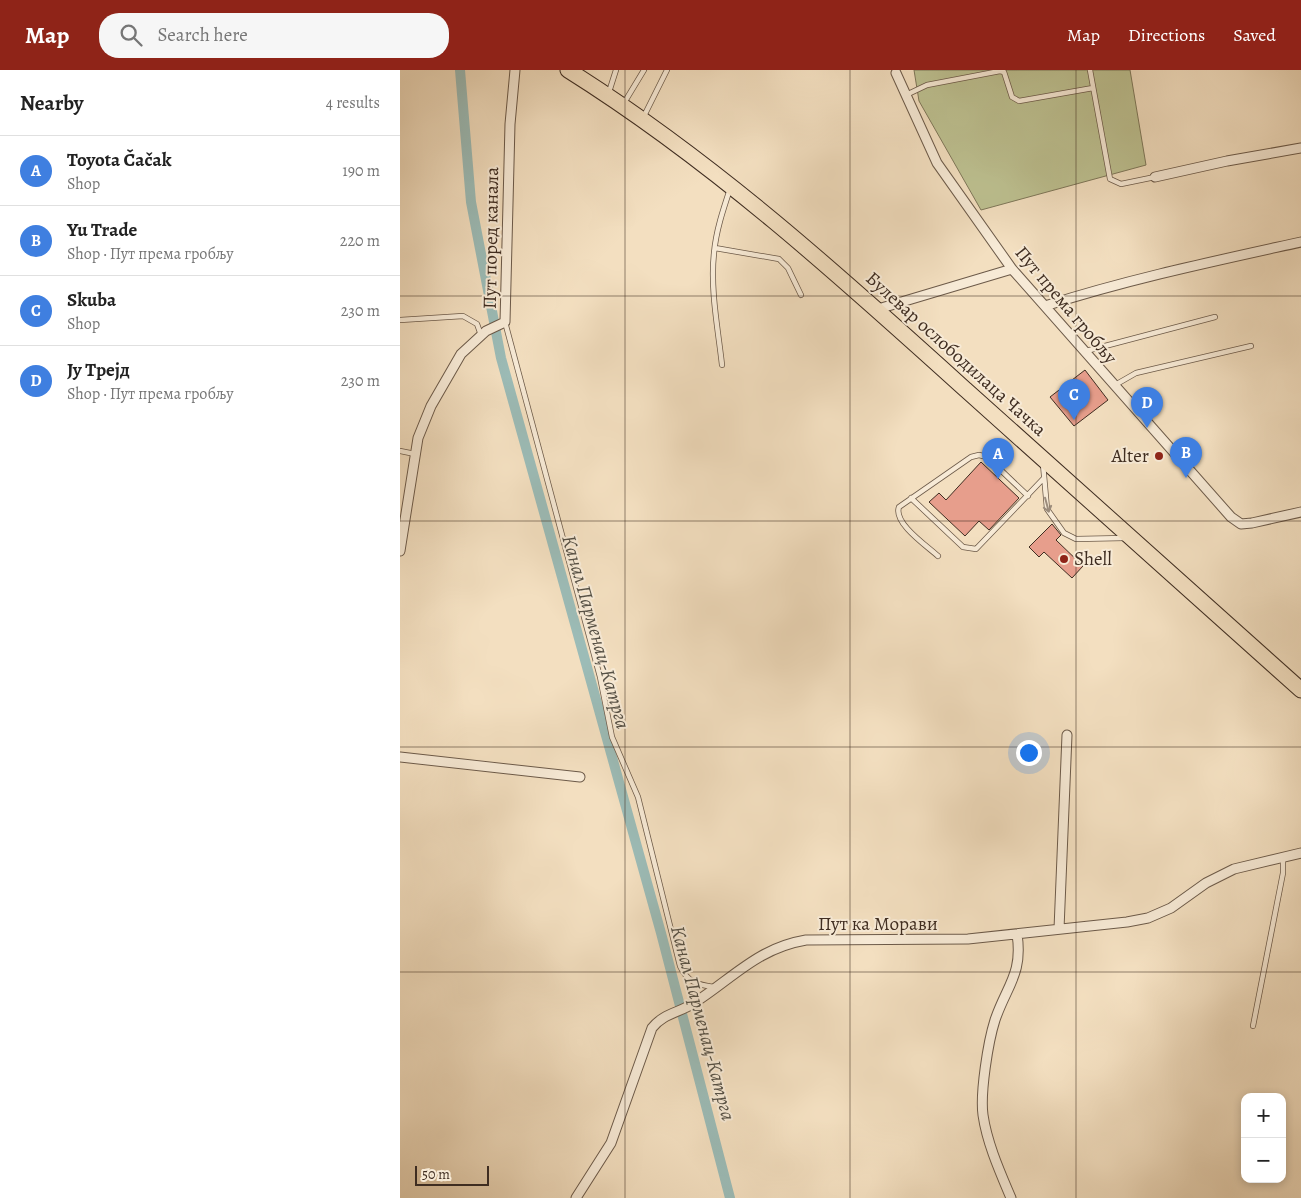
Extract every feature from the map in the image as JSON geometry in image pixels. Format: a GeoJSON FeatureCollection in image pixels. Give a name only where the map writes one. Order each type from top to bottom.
{"type":"FeatureCollection","features":[{"type":"Feature","properties":{"kind":"main road","name":"Булевар ослободилаца Чачка"},"geometry":{"type":"LineString","coordinates":[[568,70],[642,120],[731,186],[878,309],[1301,690]]}},
{"type":"Feature","properties":{"kind":"street","name":"Пут поред канала"},"geometry":{"type":"LineString","coordinates":[[400,552],[418,438],[444,380],[461,354],[484,333],[503,324],[510,124],[515,70]]}},
{"type":"Feature","properties":{"kind":"street","name":"Пут према гробљу"},"geometry":{"type":"LineString","coordinates":[[896,73],[937,163],[1012,269],[1231,517],[1241,524],[1301,512]]}},
{"type":"Feature","properties":{"kind":"street"},"geometry":{"type":"LineString","coordinates":[[1155,177],[1227,161],[1301,148]]}},
{"type":"Feature","properties":{"kind":"street"},"geometry":{"type":"LineString","coordinates":[[1045,306],[1096,290],[1180,268],[1301,242]]}},
{"type":"Feature","properties":{"kind":"street"},"geometry":{"type":"LineString","coordinates":[[878,309],[1012,269]]}},
{"type":"Feature","properties":{"kind":"street"},"geometry":{"type":"LineString","coordinates":[[1059,929],[1067,735]]}},
{"type":"Feature","properties":{"kind":"street"},"geometry":{"type":"LineString","coordinates":[[400,757],[580,777]]}},
{"type":"Feature","properties":{"kind":"street","name":"Пут ка Морави"},"geometry":{"type":"LineString","coordinates":[[576,1198],[612,1143],[652,1028],[662,1017],[685,1008],[762,954],[792,942],[806,940],[968,939],[1148,918],[1171,908],[1206,883],[1234,869],[1301,853]]}},
{"type":"Feature","properties":{"kind":"street"},"geometry":{"type":"LineString","coordinates":[[1011,1198],[988,1139],[982,1113],[990,1041],[996,1019],[1016,974],[1020,950],[1018,934]]}},
{"type":"Feature","properties":{"kind":"lane"},"geometry":{"type":"LineString","coordinates":[[608,96],[616,70]]}},
{"type":"Feature","properties":{"kind":"lane"},"geometry":{"type":"LineString","coordinates":[[622,106],[644,70]]}},
{"type":"Feature","properties":{"kind":"lane"},"geometry":{"type":"LineString","coordinates":[[642,120],[667,70]]}},
{"type":"Feature","properties":{"kind":"lane"},"geometry":{"type":"LineString","coordinates":[[1090,70],[1110,179],[1121,184],[1155,177]]}},
{"type":"Feature","properties":{"kind":"lane"},"geometry":{"type":"LineString","coordinates":[[906,95],[927,85],[1000,71],[1005,74],[1010,94],[1019,100],[1093,88]]}},
{"type":"Feature","properties":{"kind":"lane"},"geometry":{"type":"LineString","coordinates":[[722,365],[713,278],[715,248],[722,212],[731,186]]}},
{"type":"Feature","properties":{"kind":"lane"},"geometry":{"type":"LineString","coordinates":[[715,248],[780,259],[788,268],[801,295]]}},
{"type":"Feature","properties":{"kind":"lane"},"geometry":{"type":"LineString","coordinates":[[400,320],[464,316],[477,324],[484,333]]}},
{"type":"Feature","properties":{"kind":"lane"},"geometry":{"type":"LineString","coordinates":[[1085,352],[1215,317]]}},
{"type":"Feature","properties":{"kind":"lane"},"geometry":{"type":"LineString","coordinates":[[503,324],[600,677],[612,737],[638,797],[680,966],[685,976],[693,983],[716,987]]}},
{"type":"Feature","properties":{"kind":"lane"},"geometry":{"type":"LineString","coordinates":[[1114,386],[1136,373],[1252,346]]}},
{"type":"Feature","properties":{"kind":"lane"},"geometry":{"type":"LineString","coordinates":[[400,451],[415,454]]}},
{"type":"Feature","properties":{"kind":"lane"},"geometry":{"type":"LineString","coordinates":[[938,556],[898,517],[899,507],[971,457],[979,454],[988,457],[1028,496]]}},
{"type":"Feature","properties":{"kind":"lane"},"geometry":{"type":"LineString","coordinates":[[1042,457],[1047,509],[1064,533],[1076,539],[1131,538]]}},
{"type":"Feature","properties":{"kind":"lane"},"geometry":{"type":"LineString","coordinates":[[911,498],[963,548],[972,550],[980,548],[1044,478]]}},
{"type":"Feature","properties":{"kind":"lane"},"geometry":{"type":"LineString","coordinates":[[1253,1026],[1283,872],[1283,856]]}},
{"type":"Feature","properties":{"kind":"green space"},"geometry":{"type":"Polygon","coordinates":[[[914,70],[1130,70],[1146,165],[981,210],[919,101],[914,70]]]}},
{"type":"Feature","properties":{"kind":"building"},"geometry":{"type":"Polygon","coordinates":[[[1085,370],[1108,400],[1074,426],[1050,397],[1085,370]]]}},
{"type":"Feature","properties":{"kind":"building"},"geometry":{"type":"Polygon","coordinates":[[[981,462],[1019,498],[989,530],[979,521],[965,536],[929,502],[939,493],[946,500],[981,462]]]}},
{"type":"Feature","properties":{"kind":"building"},"geometry":{"type":"Polygon","coordinates":[[[1052,524],[1061,535],[1056,540],[1083,566],[1072,578],[1044,552],[1039,557],[1029,547],[1052,524]]]}},
{"type":"Feature","properties":{"kind":"waterway","name":"Канал Парменац-Катрга"},"geometry":{"type":"LineString","coordinates":[[460,70],[471,202],[501,358],[661,933],[730,1198]]}},
{"type":"Feature","properties":{"kind":"place","name":"Skuba"},"geometry":{"type":"Point","coordinates":[1074,420]}},
{"type":"Feature","properties":{"kind":"place","name":"Ју Трејд"},"geometry":{"type":"Point","coordinates":[1147,428]}},
{"type":"Feature","properties":{"kind":"place","name":"Alter"},"geometry":{"type":"Point","coordinates":[1159,456]}},
{"type":"Feature","properties":{"kind":"place","name":"Yu Trade"},"geometry":{"type":"Point","coordinates":[1186,478]}},
{"type":"Feature","properties":{"kind":"place","name":"Toyota Čačak"},"geometry":{"type":"Point","coordinates":[998,479]}},
{"type":"Feature","properties":{"kind":"place","name":"Shell"},"geometry":{"type":"Point","coordinates":[1064,559]}}]}
